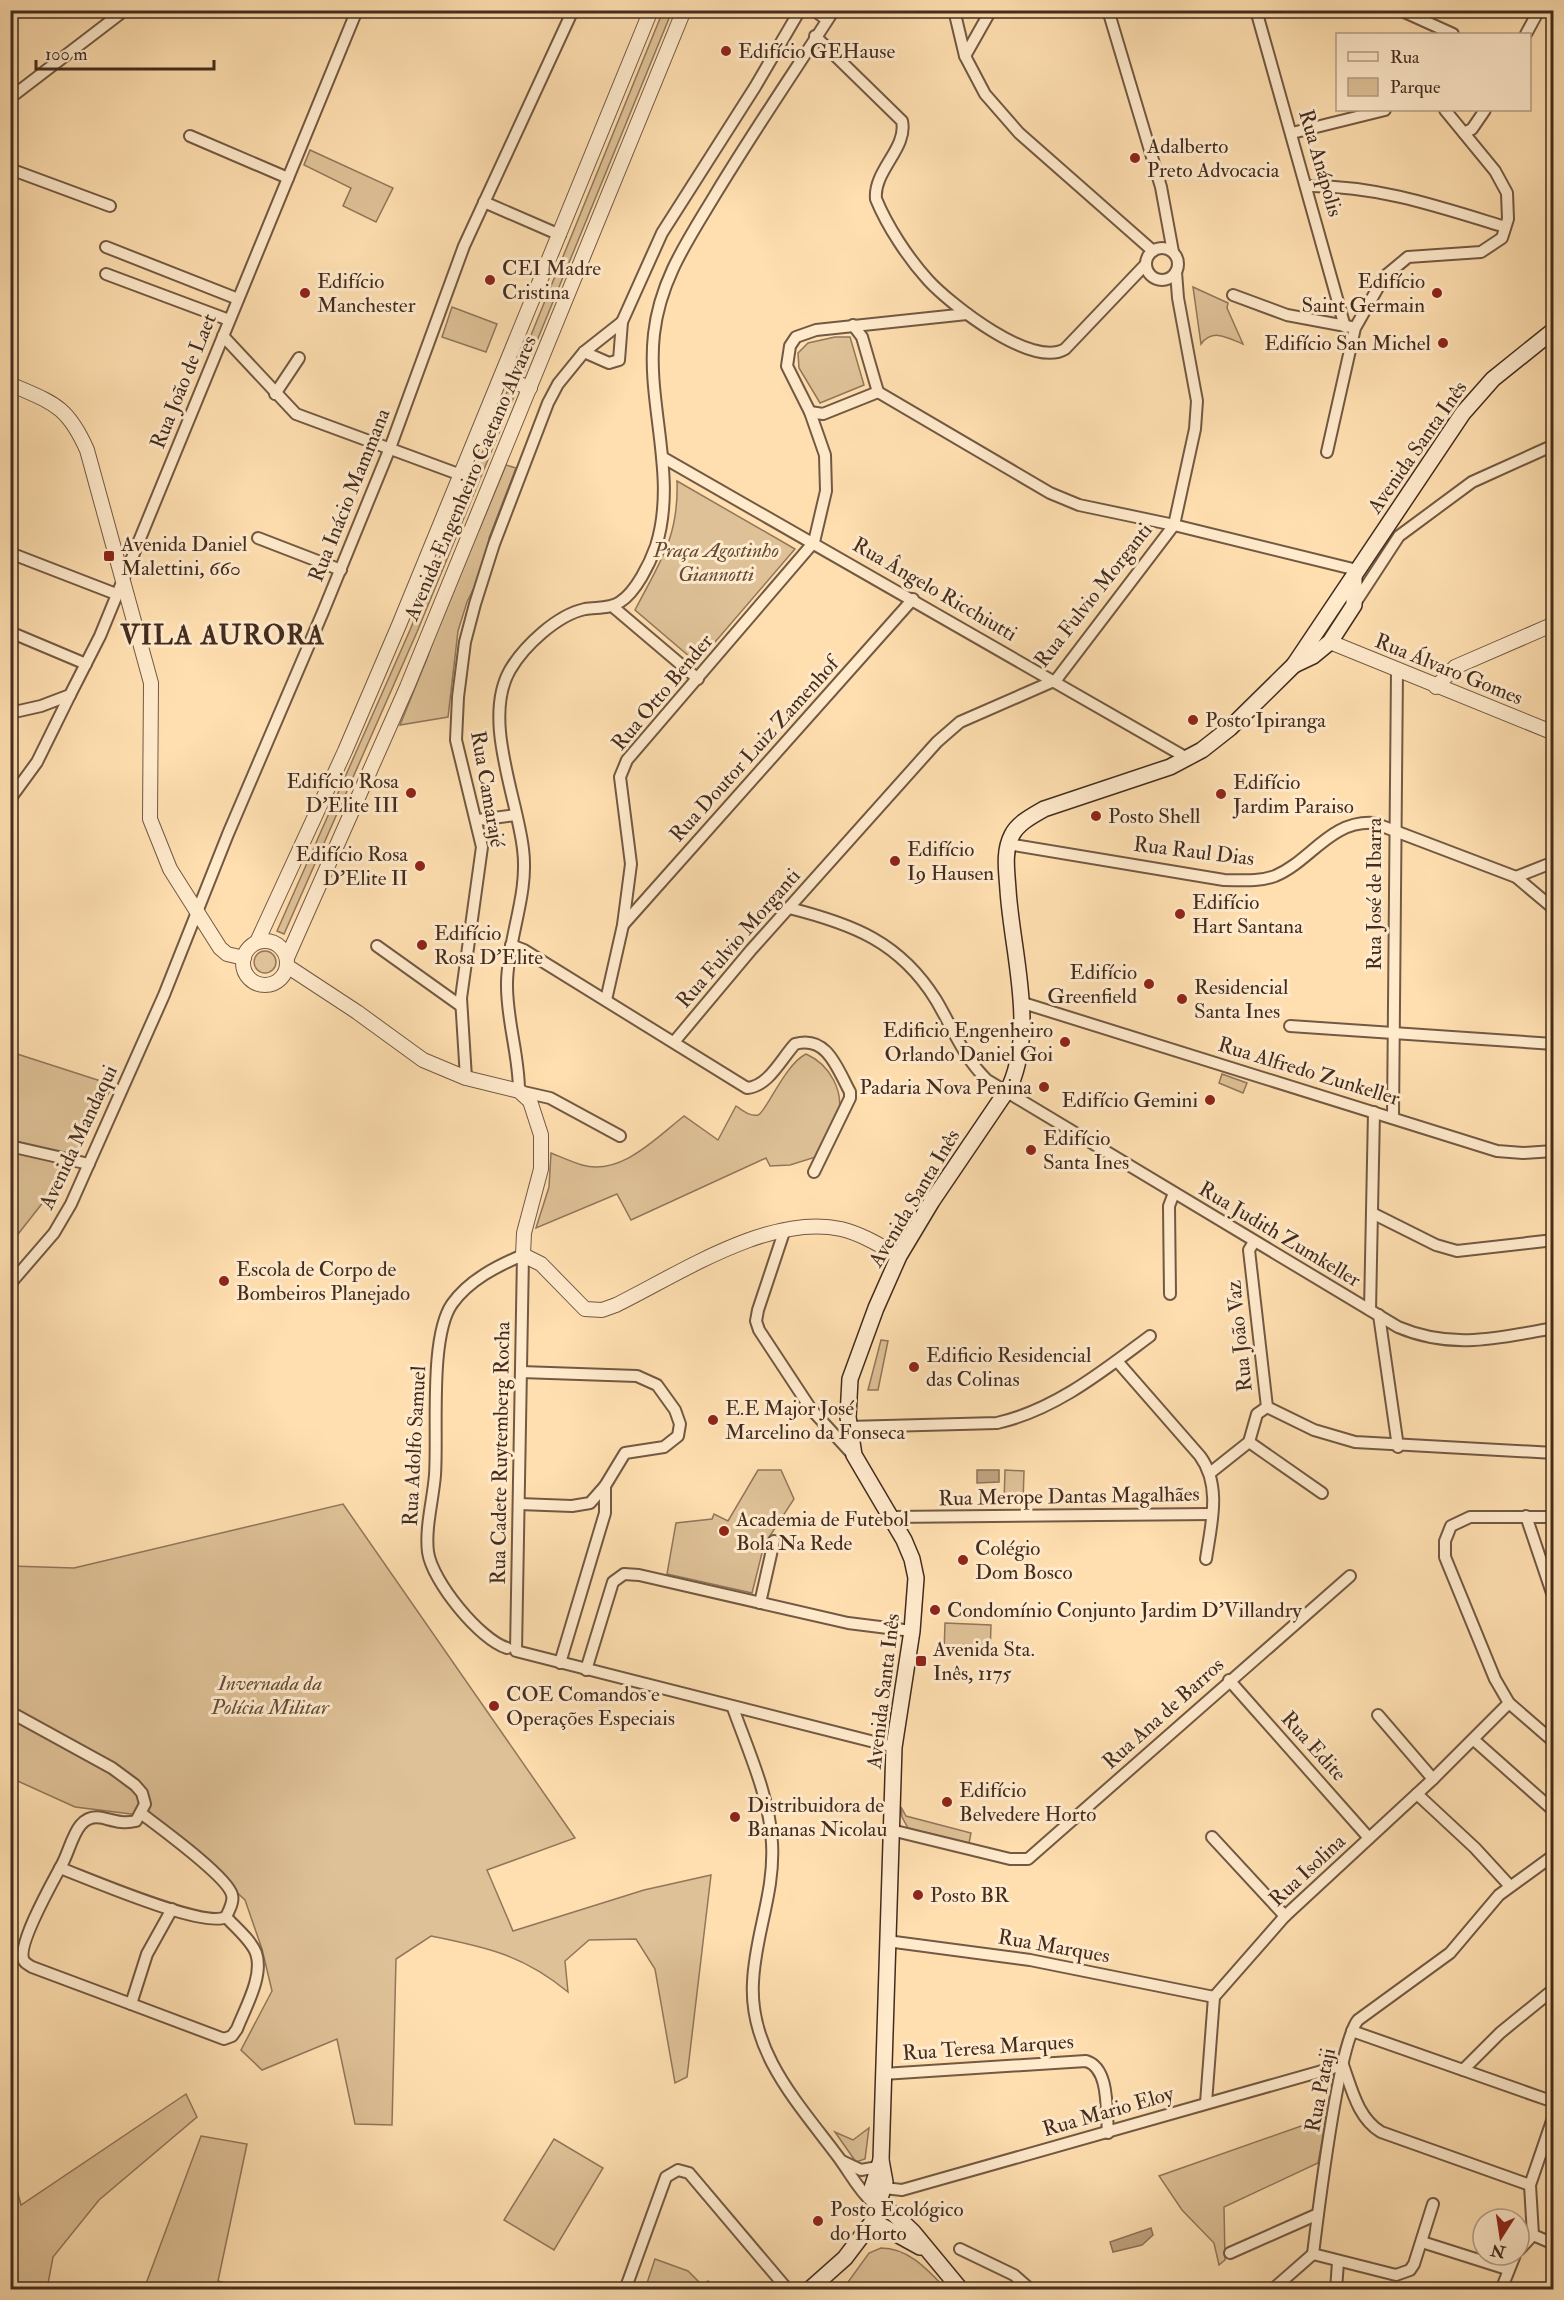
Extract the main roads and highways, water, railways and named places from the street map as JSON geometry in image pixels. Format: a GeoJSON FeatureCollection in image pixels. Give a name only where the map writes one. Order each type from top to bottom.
{"type":"FeatureCollection","features":[{"type":"Feature","properties":{"kind":"main road","name":"Avenida Santa Inês"},"geometry":{"type":"LineString","coordinates":[[1309,651],[1334,601],[1356,573],[1470,404],[1493,379],[1554,330]]}},
{"type":"Feature","properties":{"kind":"main road"},"geometry":{"type":"LineString","coordinates":[[1352,608],[1356,573]]}},
{"type":"Feature","properties":{"kind":"main road"},"geometry":{"type":"LineString","coordinates":[[1334,601],[1344,602],[1352,608]]}},
{"type":"Feature","properties":{"kind":"main road","name":"Avenida Santa Inês"},"geometry":{"type":"LineString","coordinates":[[874,2213],[871,2191],[879,2163],[894,1747],[916,1593],[912,1560],[854,1455],[848,1427],[850,1379],[856,1358],[899,1256],[932,1201],[1006,1093],[1018,1068],[1021,1036],[1020,1002],[1010,914],[1006,856],[1008,844],[1013,832],[1019,826],[1044,810],[1170,767],[1230,729],[1309,651],[1330,642],[1352,608]]}},
{"type":"Feature","properties":{"kind":"main road","name":"Avenida Santa Inês"},"geometry":{"type":"LineString","coordinates":[[874,2213],[884,2188],[879,2163]]}},
{"type":"Feature","properties":{"kind":"main road"},"geometry":{"type":"LineString","coordinates":[[808,2289],[845,2259],[874,2213],[893,2212],[961,2289]]}},
{"type":"Feature","properties":{"kind":"place","name":"Edifício GEHause"},"geometry":{"type":"Point","coordinates":[726,51]}},
{"type":"Feature","properties":{"kind":"place","name":"Adalberto Preto Advocacia"},"geometry":{"type":"Point","coordinates":[1135,158]}},
{"type":"Feature","properties":{"kind":"place","name":"CEI Madre Cristina"},"geometry":{"type":"Point","coordinates":[490,280]}},
{"type":"Feature","properties":{"kind":"place","name":"Edifício Manchester"},"geometry":{"type":"Point","coordinates":[305,293]}},
{"type":"Feature","properties":{"kind":"place","name":"Edifício Saint Germain"},"geometry":{"type":"Point","coordinates":[1437,293]}},
{"type":"Feature","properties":{"kind":"place","name":"Edifício San Michel"},"geometry":{"type":"Point","coordinates":[1443,343]}},
{"type":"Feature","properties":{"kind":"place","name":"Avenida Daniel Malettini, 660"},"geometry":{"type":"Point","coordinates":[109,556]}},
{"type":"Feature","properties":{"kind":"place","name":"Posto Ipiranga"},"geometry":{"type":"Point","coordinates":[1193,720]}},
{"type":"Feature","properties":{"kind":"place","name":"Edifício Rosa D'Elite III"},"geometry":{"type":"Point","coordinates":[411,793]}},
{"type":"Feature","properties":{"kind":"place","name":"Edifício Jardim Paraiso"},"geometry":{"type":"Point","coordinates":[1221,794]}},
{"type":"Feature","properties":{"kind":"place","name":"Posto Shell"},"geometry":{"type":"Point","coordinates":[1096,816]}},
{"type":"Feature","properties":{"kind":"place","name":"Edifício I9 Hausen"},"geometry":{"type":"Point","coordinates":[895,861]}},
{"type":"Feature","properties":{"kind":"place","name":"Edifício Rosa D'Elite II"},"geometry":{"type":"Point","coordinates":[420,866]}},
{"type":"Feature","properties":{"kind":"place","name":"Edifício Hart Santana"},"geometry":{"type":"Point","coordinates":[1180,914]}},
{"type":"Feature","properties":{"kind":"place","name":"Edifício Rosa D'Elite"},"geometry":{"type":"Point","coordinates":[422,945]}},
{"type":"Feature","properties":{"kind":"place","name":"Edifício Greenfield"},"geometry":{"type":"Point","coordinates":[1149,984]}},
{"type":"Feature","properties":{"kind":"place","name":"Residencial Santa Ines"},"geometry":{"type":"Point","coordinates":[1182,999]}},
{"type":"Feature","properties":{"kind":"place","name":"Edificio Engenheiro Orlando Daniel Goi"},"geometry":{"type":"Point","coordinates":[1065,1042]}},
{"type":"Feature","properties":{"kind":"place","name":"Padaria Nova Penina"},"geometry":{"type":"Point","coordinates":[1044,1087]}},
{"type":"Feature","properties":{"kind":"place","name":"Edifício Gemini"},"geometry":{"type":"Point","coordinates":[1210,1100]}},
{"type":"Feature","properties":{"kind":"place","name":"Edifício Santa Ines"},"geometry":{"type":"Point","coordinates":[1031,1150]}},
{"type":"Feature","properties":{"kind":"place","name":"Escola de Corpo de Bombeiros Planejado"},"geometry":{"type":"Point","coordinates":[224,1281]}},
{"type":"Feature","properties":{"kind":"place","name":"Edificio Residencial das Colinas"},"geometry":{"type":"Point","coordinates":[914,1367]}},
{"type":"Feature","properties":{"kind":"place","name":"E.E Major José Marcelino da Fonseca"},"geometry":{"type":"Point","coordinates":[713,1420]}},
{"type":"Feature","properties":{"kind":"place","name":"Academia de Futebol Bola Na Rede"},"geometry":{"type":"Point","coordinates":[724,1531]}},
{"type":"Feature","properties":{"kind":"place","name":"Colégio Dom Bosco"},"geometry":{"type":"Point","coordinates":[963,1560]}},
{"type":"Feature","properties":{"kind":"place","name":"Condomínio Conjunto Jardim D'Villandry"},"geometry":{"type":"Point","coordinates":[935,1610]}},
{"type":"Feature","properties":{"kind":"place","name":"Avenida Sta. Inês, 1175"},"geometry":{"type":"Point","coordinates":[921,1661]}},
{"type":"Feature","properties":{"kind":"place","name":"COE Comandos e Operações Especiais"},"geometry":{"type":"Point","coordinates":[494,1706]}},
{"type":"Feature","properties":{"kind":"place","name":"Edifício Belvedere Horto"},"geometry":{"type":"Point","coordinates":[947,1802]}},
{"type":"Feature","properties":{"kind":"place","name":"Distribuidora de Bananas Nicolau"},"geometry":{"type":"Point","coordinates":[735,1817]}},
{"type":"Feature","properties":{"kind":"place","name":"Posto BR"},"geometry":{"type":"Point","coordinates":[918,1895]}},
{"type":"Feature","properties":{"kind":"place","name":"Posto Ecológico do Horto"},"geometry":{"type":"Point","coordinates":[818,2221]}},
{"type":"Feature","properties":{"kind":"district","name":"VILA AURORA"},"geometry":{"type":"Point","coordinates":[223,635]}},
{"type":"Feature","properties":{"kind":"park label","name":"Praça Agostinho Giannotti"},"geometry":{"type":"Point","coordinates":[716,562]}},
{"type":"Feature","properties":{"kind":"park label","name":"Invernada da Polícia Militar"},"geometry":{"type":"Point","coordinates":[270,1695]}}]}
